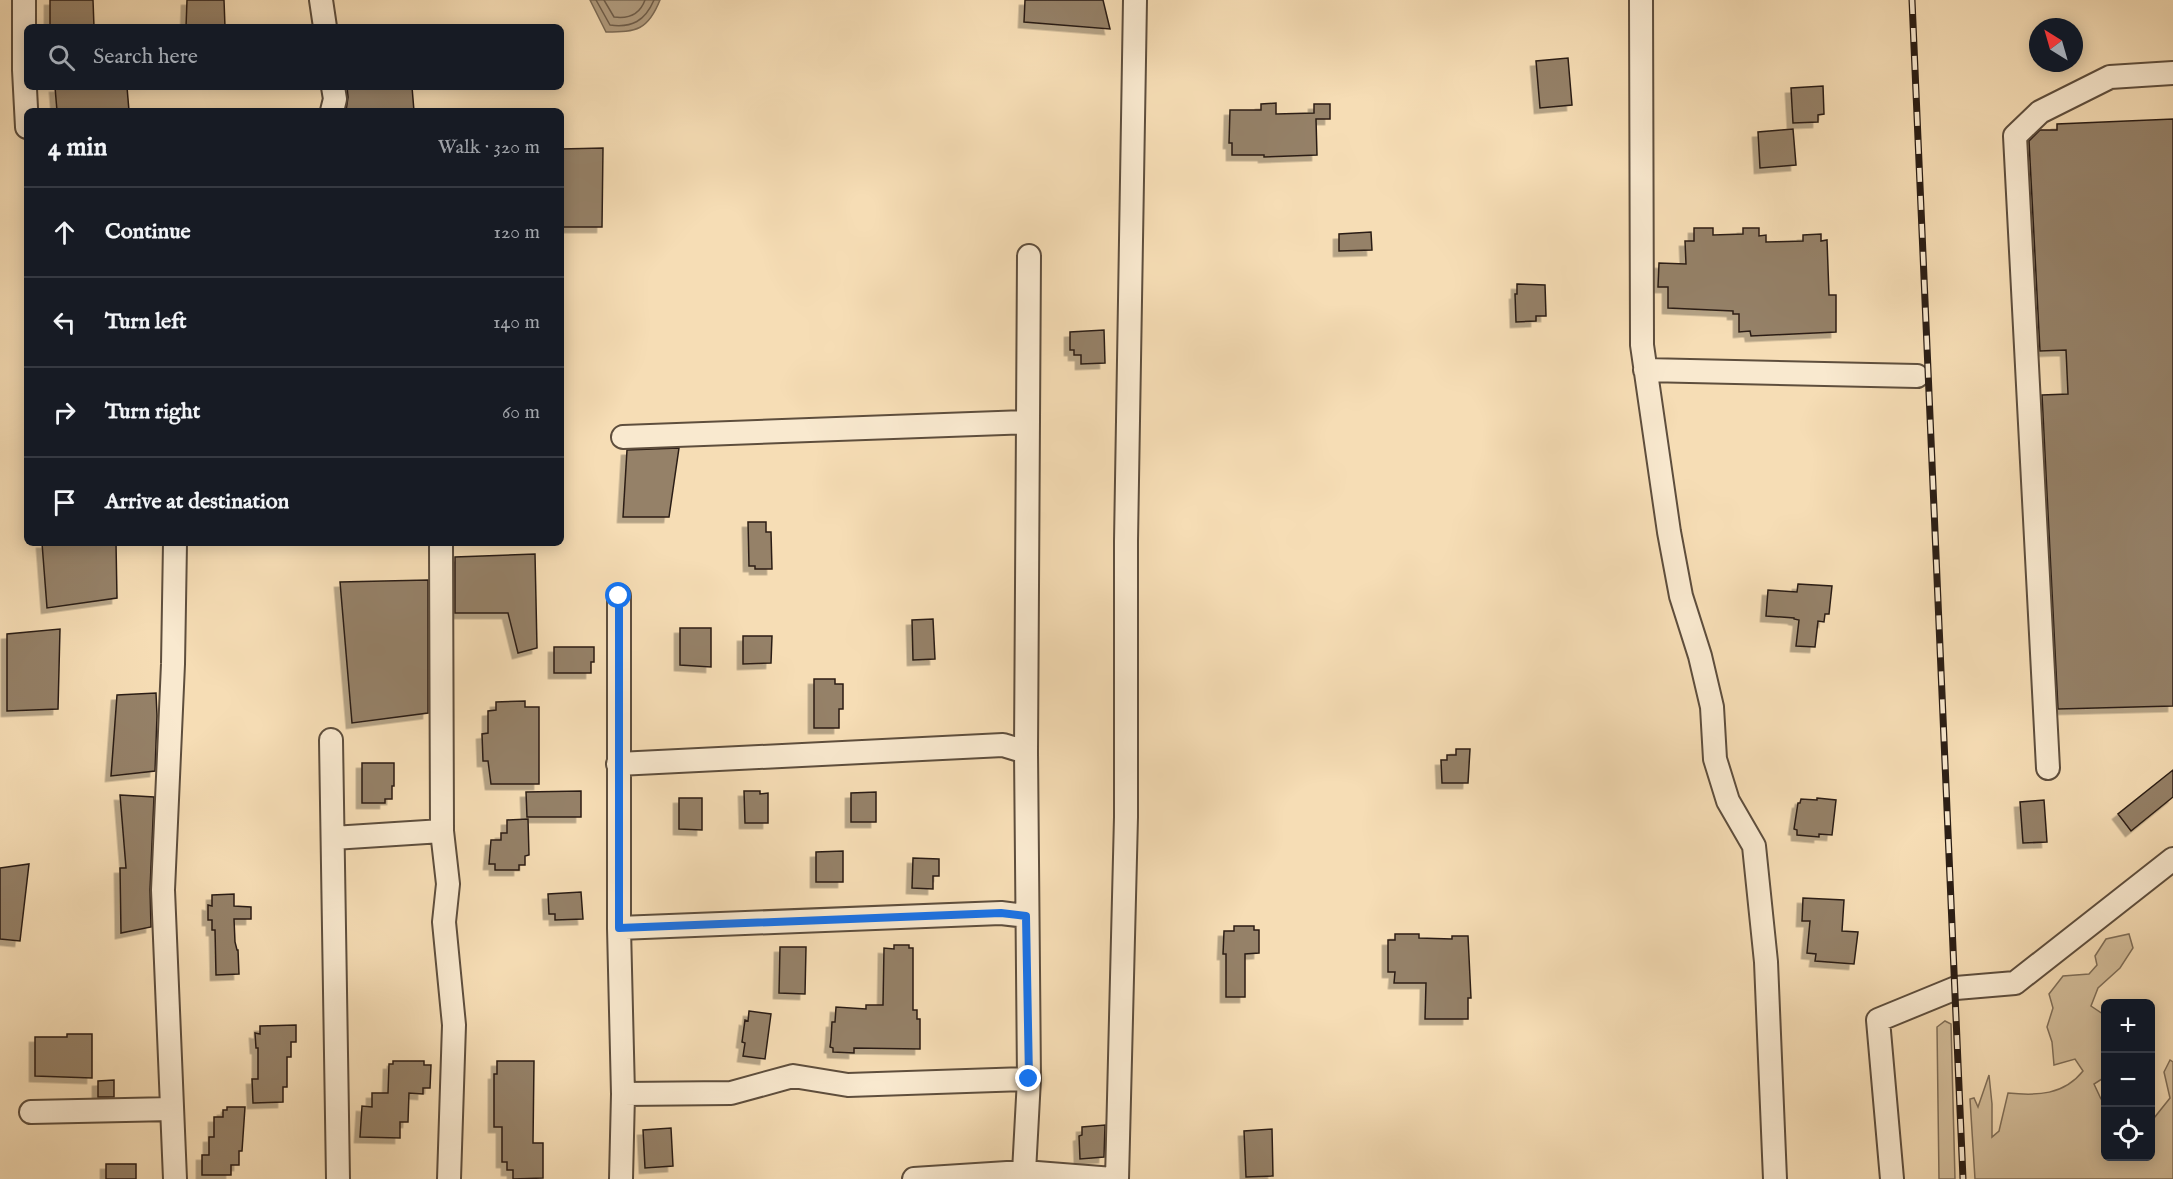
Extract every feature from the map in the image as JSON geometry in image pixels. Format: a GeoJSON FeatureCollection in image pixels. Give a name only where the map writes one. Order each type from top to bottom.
{"type":"FeatureCollection","features":[{"type":"Feature","properties":{"kind":"street"},"geometry":{"type":"LineString","coordinates":[[24,0],[24,70]]}},
{"type":"Feature","properties":{"kind":"street"},"geometry":{"type":"LineString","coordinates":[[321,0],[325,24]]}},
{"type":"Feature","properties":{"kind":"street"},"geometry":{"type":"LineString","coordinates":[[914,1179],[1024,1172],[1115,1179],[1126,817],[1126,541],[1135,0]]}},
{"type":"Feature","properties":{"kind":"street"},"geometry":{"type":"LineString","coordinates":[[1641,0],[1642,345],[1669,532],[1682,596],[1712,707],[1715,759],[1728,801],[1754,846],[1766,962],[1774,1179]]}},
{"type":"Feature","properties":{"kind":"street"},"geometry":{"type":"LineString","coordinates":[[2048,768],[2015,136],[2040,112],[2110,77],[2173,73]]}},
{"type":"Feature","properties":{"kind":"street"},"geometry":{"type":"LineString","coordinates":[[25,90],[26,108]]}},
{"type":"Feature","properties":{"kind":"street"},"geometry":{"type":"LineString","coordinates":[[334,90],[334,108]]}},
{"type":"Feature","properties":{"kind":"street"},"geometry":{"type":"LineString","coordinates":[[1024,1172],[1029,1079],[1026,916],[1029,256]]}},
{"type":"Feature","properties":{"kind":"street"},"geometry":{"type":"LineString","coordinates":[[1646,370],[1917,376]]}},
{"type":"Feature","properties":{"kind":"street"},"geometry":{"type":"LineString","coordinates":[[622,437],[1028,422]]}},
{"type":"Feature","properties":{"kind":"street"},"geometry":{"type":"LineString","coordinates":[[175,546],[173,664],[163,890],[175,1179]]}},
{"type":"Feature","properties":{"kind":"street"},"geometry":{"type":"LineString","coordinates":[[441,546],[442,831],[448,884],[444,922],[454,1025],[449,1179]]}},
{"type":"Feature","properties":{"kind":"street"},"geometry":{"type":"LineString","coordinates":[[619,596],[619,928],[623,1094],[621,1179]]}},
{"type":"Feature","properties":{"kind":"street"},"geometry":{"type":"LineString","coordinates":[[331,740],[338,1179]]}},
{"type":"Feature","properties":{"kind":"street"},"geometry":{"type":"LineString","coordinates":[[618,764],[1003,745],[1026,752]]}},
{"type":"Feature","properties":{"kind":"street"},"geometry":{"type":"LineString","coordinates":[[333,838],[442,831]]}},
{"type":"Feature","properties":{"kind":"street"},"geometry":{"type":"LineString","coordinates":[[1892,1179],[1878,1020],[1956,988],[2015,983],[2173,859]]}},
{"type":"Feature","properties":{"kind":"street"},"geometry":{"type":"LineString","coordinates":[[619,928],[1001,913],[1026,916]]}},
{"type":"Feature","properties":{"kind":"street"},"geometry":{"type":"LineString","coordinates":[[623,1094],[731,1093],[793,1076],[848,1085],[1029,1079]]}},
{"type":"Feature","properties":{"kind":"street"},"geometry":{"type":"LineString","coordinates":[[31,1112],[172,1109]]}},
{"type":"Feature","properties":{"kind":"shaded area"},"geometry":{"type":"Polygon","coordinates":[[[2129,934],[2133,948],[2120,968],[2098,988],[2091,1006],[2101,1013],[2101,1080],[2094,1084],[2101,1099],[2101,1161],[2155,1161],[2155,1117],[2170,1098],[2164,1072],[2170,1060],[2173,1062],[2173,1179],[1975,1179],[1970,1099],[1974,1098],[1978,1107],[1989,1075],[1992,1137],[1999,1131],[2008,1093],[2049,1092],[2067,1085],[2083,1071],[2075,1059],[2054,1065],[2052,1042],[2047,1027],[2053,1008],[2049,994],[2063,976],[2089,974],[2097,965],[2095,956],[2106,939],[2129,934]]]}},
{"type":"Feature","properties":{"kind":"shaded area"},"geometry":{"type":"Polygon","coordinates":[[[1945,1021],[1951,1024],[1955,1179],[1939,1179],[1937,1027],[1945,1021]]]}},
{"type":"Feature","properties":{"kind":"water"},"geometry":{"type":"Polygon","coordinates":[[[590,0],[660,0],[651,18],[640,27],[634,30],[606,32],[590,0]]]}},
{"type":"Feature","properties":{"kind":"building"},"geometry":{"type":"Polygon","coordinates":[[[50,0],[93,0],[94,24],[50,24],[50,0]]]}},
{"type":"Feature","properties":{"kind":"building"},"geometry":{"type":"Polygon","coordinates":[[[187,0],[224,0],[225,24],[186,24],[187,0]]]}},
{"type":"Feature","properties":{"kind":"building"},"geometry":{"type":"Polygon","coordinates":[[[1025,0],[1103,0],[1110,29],[1024,22],[1025,0]]]}},
{"type":"Feature","properties":{"kind":"building"},"geometry":{"type":"Polygon","coordinates":[[[1568,58],[1572,105],[1540,108],[1536,61],[1568,58]]]}},
{"type":"Feature","properties":{"kind":"building"},"geometry":{"type":"Polygon","coordinates":[[[1823,86],[1824,114],[1818,115],[1818,122],[1793,123],[1791,88],[1823,86]]]}},
{"type":"Feature","properties":{"kind":"building"},"geometry":{"type":"Polygon","coordinates":[[[55,90],[127,90],[129,108],[57,108],[55,90]]]}},
{"type":"Feature","properties":{"kind":"building"},"geometry":{"type":"Polygon","coordinates":[[[347,90],[412,90],[414,108],[346,108],[347,90]]]}},
{"type":"Feature","properties":{"kind":"building"},"geometry":{"type":"Polygon","coordinates":[[[1276,103],[1276,114],[1314,113],[1314,104],[1330,104],[1330,119],[1316,119],[1317,155],[1264,157],[1264,155],[1232,155],[1232,143],[1229,143],[1230,110],[1261,110],[1261,104],[1276,103]]]}},
{"type":"Feature","properties":{"kind":"building"},"geometry":{"type":"Polygon","coordinates":[[[2173,119],[2173,706],[2058,709],[2042,395],[2068,394],[2066,350],[2040,351],[2029,141],[2040,130],[2057,130],[2057,124],[2173,119]]]}},
{"type":"Feature","properties":{"kind":"building"},"geometry":{"type":"Polygon","coordinates":[[[1793,129],[1796,165],[1760,168],[1758,132],[1793,129]]]}},
{"type":"Feature","properties":{"kind":"building"},"geometry":{"type":"Polygon","coordinates":[[[603,148],[602,227],[564,227],[564,149],[603,148]]]}},
{"type":"Feature","properties":{"kind":"building"},"geometry":{"type":"Polygon","coordinates":[[[1694,228],[1713,228],[1713,235],[1743,234],[1743,228],[1759,228],[1759,236],[1766,235],[1766,242],[1803,241],[1803,235],[1821,234],[1821,241],[1827,240],[1829,295],[1836,295],[1836,332],[1751,336],[1750,331],[1739,332],[1739,314],[1733,314],[1733,311],[1668,308],[1668,287],[1658,287],[1659,263],[1686,264],[1685,241],[1694,241],[1694,228]]]}},
{"type":"Feature","properties":{"kind":"building"},"geometry":{"type":"Polygon","coordinates":[[[1371,232],[1372,250],[1339,251],[1339,234],[1371,232]]]}},
{"type":"Feature","properties":{"kind":"building"},"geometry":{"type":"Polygon","coordinates":[[[1517,284],[1545,285],[1546,316],[1536,316],[1536,321],[1516,322],[1517,284]]]}},
{"type":"Feature","properties":{"kind":"building"},"geometry":{"type":"Polygon","coordinates":[[[1104,330],[1105,363],[1081,364],[1081,355],[1074,355],[1074,350],[1070,350],[1070,332],[1104,330]]]}},
{"type":"Feature","properties":{"kind":"building"},"geometry":{"type":"Polygon","coordinates":[[[679,448],[669,517],[623,517],[627,450],[679,448]]]}},
{"type":"Feature","properties":{"kind":"building"},"geometry":{"type":"Polygon","coordinates":[[[748,522],[766,522],[766,532],[771,532],[772,569],[755,569],[755,566],[749,566],[748,522]]]}},
{"type":"Feature","properties":{"kind":"building"},"geometry":{"type":"Polygon","coordinates":[[[42,546],[116,546],[117,598],[47,608],[42,546]]]}},
{"type":"Feature","properties":{"kind":"building"},"geometry":{"type":"Polygon","coordinates":[[[535,554],[537,648],[518,653],[508,613],[455,613],[455,557],[535,554]]]}},
{"type":"Feature","properties":{"kind":"building"},"geometry":{"type":"Polygon","coordinates":[[[428,580],[428,713],[352,723],[340,582],[428,580]]]}},
{"type":"Feature","properties":{"kind":"building"},"geometry":{"type":"Polygon","coordinates":[[[1798,584],[1832,586],[1829,614],[1825,614],[1824,622],[1818,621],[1815,647],[1796,646],[1799,620],[1766,616],[1768,590],[1797,592],[1798,584]]]}},
{"type":"Feature","properties":{"kind":"building"},"geometry":{"type":"Polygon","coordinates":[[[933,619],[935,659],[913,660],[912,620],[933,619]]]}},
{"type":"Feature","properties":{"kind":"building"},"geometry":{"type":"Polygon","coordinates":[[[680,628],[711,628],[711,667],[680,665],[680,628]]]}},
{"type":"Feature","properties":{"kind":"building"},"geometry":{"type":"Polygon","coordinates":[[[60,629],[58,709],[7,711],[7,634],[60,629]]]}},
{"type":"Feature","properties":{"kind":"building"},"geometry":{"type":"Polygon","coordinates":[[[743,636],[772,636],[771,663],[743,664],[743,636]]]}},
{"type":"Feature","properties":{"kind":"building"},"geometry":{"type":"Polygon","coordinates":[[[554,647],[594,647],[591,673],[554,673],[554,647]]]}},
{"type":"Feature","properties":{"kind":"building"},"geometry":{"type":"Polygon","coordinates":[[[814,679],[835,679],[835,684],[843,684],[843,709],[839,709],[839,728],[814,728],[814,679]]]}},
{"type":"Feature","properties":{"kind":"building"},"geometry":{"type":"Polygon","coordinates":[[[156,693],[155,771],[111,776],[117,695],[156,693]]]}},
{"type":"Feature","properties":{"kind":"building"},"geometry":{"type":"Polygon","coordinates":[[[525,701],[525,707],[539,707],[539,784],[491,784],[488,761],[483,761],[482,734],[488,733],[488,711],[496,710],[496,702],[525,701]]]}},
{"type":"Feature","properties":{"kind":"building"},"geometry":{"type":"Polygon","coordinates":[[[1456,749],[1470,749],[1468,783],[1442,783],[1441,760],[1447,760],[1447,755],[1456,755],[1456,749]]]}},
{"type":"Feature","properties":{"kind":"building"},"geometry":{"type":"Polygon","coordinates":[[[362,763],[394,763],[392,799],[385,799],[385,803],[362,803],[362,763]]]}},
{"type":"Feature","properties":{"kind":"building"},"geometry":{"type":"Polygon","coordinates":[[[2173,770],[2173,797],[2131,831],[2118,814],[2173,770]]]}},
{"type":"Feature","properties":{"kind":"building"},"geometry":{"type":"Polygon","coordinates":[[[581,791],[581,817],[527,817],[526,792],[581,791]]]}},
{"type":"Feature","properties":{"kind":"building"},"geometry":{"type":"Polygon","coordinates":[[[744,791],[768,793],[768,823],[745,823],[744,791]]]}},
{"type":"Feature","properties":{"kind":"building"},"geometry":{"type":"Polygon","coordinates":[[[876,792],[876,822],[851,822],[851,793],[876,792]]]}},
{"type":"Feature","properties":{"kind":"building"},"geometry":{"type":"Polygon","coordinates":[[[120,795],[154,797],[150,890],[151,927],[121,933],[120,868],[126,868],[120,795]]]}},
{"type":"Feature","properties":{"kind":"building"},"geometry":{"type":"Polygon","coordinates":[[[679,798],[702,798],[702,830],[679,829],[679,798]]]}},
{"type":"Feature","properties":{"kind":"building"},"geometry":{"type":"Polygon","coordinates":[[[1817,798],[1836,800],[1832,835],[1819,834],[1819,837],[1797,835],[1797,830],[1794,829],[1798,803],[1801,799],[1817,800],[1817,798]]]}},
{"type":"Feature","properties":{"kind":"building"},"geometry":{"type":"Polygon","coordinates":[[[2044,800],[2047,842],[2023,843],[2020,802],[2044,800]]]}},
{"type":"Feature","properties":{"kind":"building"},"geometry":{"type":"Polygon","coordinates":[[[528,819],[529,855],[525,856],[525,865],[519,865],[519,870],[495,870],[495,864],[489,864],[491,840],[501,840],[501,833],[507,833],[507,820],[528,819]]]}},
{"type":"Feature","properties":{"kind":"building"},"geometry":{"type":"Polygon","coordinates":[[[843,851],[843,882],[816,882],[816,852],[843,851]]]}},
{"type":"Feature","properties":{"kind":"building"},"geometry":{"type":"Polygon","coordinates":[[[913,858],[939,859],[939,876],[933,876],[933,889],[912,888],[913,858]]]}},
{"type":"Feature","properties":{"kind":"building"},"geometry":{"type":"Polygon","coordinates":[[[29,864],[20,941],[0,939],[0,868],[29,864]]]}},
{"type":"Feature","properties":{"kind":"building"},"geometry":{"type":"Polygon","coordinates":[[[581,892],[583,919],[555,920],[555,914],[549,914],[548,894],[581,892]]]}},
{"type":"Feature","properties":{"kind":"building"},"geometry":{"type":"Polygon","coordinates":[[[234,894],[234,906],[251,907],[251,919],[234,919],[239,974],[216,975],[215,930],[212,930],[212,920],[208,920],[208,905],[212,906],[212,895],[234,894]]]}},
{"type":"Feature","properties":{"kind":"building"},"geometry":{"type":"Polygon","coordinates":[[[1803,898],[1844,900],[1842,931],[1858,932],[1854,964],[1815,961],[1816,954],[1807,953],[1810,921],[1802,921],[1803,898]]]}},
{"type":"Feature","properties":{"kind":"building"},"geometry":{"type":"Polygon","coordinates":[[[1234,926],[1254,926],[1254,930],[1259,930],[1259,953],[1245,954],[1245,997],[1226,997],[1224,931],[1234,931],[1234,926]]]}},
{"type":"Feature","properties":{"kind":"building"},"geometry":{"type":"Polygon","coordinates":[[[1395,934],[1419,934],[1419,938],[1452,939],[1452,936],[1468,936],[1471,998],[1468,998],[1468,1019],[1425,1019],[1426,983],[1394,983],[1395,972],[1388,972],[1388,940],[1395,940],[1395,934]]]}},
{"type":"Feature","properties":{"kind":"building"},"geometry":{"type":"Polygon","coordinates":[[[894,945],[909,945],[909,948],[913,948],[913,1010],[917,1010],[917,1019],[920,1019],[920,1049],[854,1048],[854,1053],[833,1052],[833,1048],[830,1047],[836,1007],[866,1009],[866,1005],[883,1005],[884,948],[894,949],[894,945]]]}},
{"type":"Feature","properties":{"kind":"building"},"geometry":{"type":"Polygon","coordinates":[[[780,947],[806,947],[805,994],[779,993],[780,947]]]}},
{"type":"Feature","properties":{"kind":"building"},"geometry":{"type":"Polygon","coordinates":[[[749,1011],[771,1014],[765,1059],[743,1056],[745,1043],[742,1042],[745,1020],[748,1021],[749,1011]]]}},
{"type":"Feature","properties":{"kind":"building"},"geometry":{"type":"Polygon","coordinates":[[[296,1025],[296,1042],[291,1042],[291,1057],[287,1057],[287,1087],[283,1087],[283,1102],[253,1103],[252,1079],[258,1079],[258,1048],[256,1048],[255,1033],[260,1034],[260,1026],[296,1025]]]}},
{"type":"Feature","properties":{"kind":"building"},"geometry":{"type":"Polygon","coordinates":[[[67,1034],[92,1034],[92,1078],[35,1076],[35,1037],[67,1037],[67,1034]]]}},
{"type":"Feature","properties":{"kind":"building"},"geometry":{"type":"Polygon","coordinates":[[[393,1061],[424,1061],[424,1065],[431,1065],[430,1088],[423,1088],[423,1094],[409,1093],[408,1122],[400,1122],[400,1138],[360,1137],[362,1106],[372,1107],[372,1093],[388,1093],[389,1064],[393,1064],[393,1061]]]}},
{"type":"Feature","properties":{"kind":"building"},"geometry":{"type":"Polygon","coordinates":[[[497,1061],[534,1061],[533,1143],[543,1143],[543,1178],[513,1179],[513,1170],[507,1170],[507,1162],[502,1162],[502,1127],[494,1127],[494,1074],[497,1074],[497,1061]]]}},
{"type":"Feature","properties":{"kind":"building"},"geometry":{"type":"Polygon","coordinates":[[[114,1080],[114,1097],[98,1097],[98,1081],[114,1080]]]}},
{"type":"Feature","properties":{"kind":"building"},"geometry":{"type":"Polygon","coordinates":[[[227,1107],[245,1107],[239,1165],[231,1165],[231,1175],[202,1175],[202,1155],[209,1155],[209,1137],[214,1137],[214,1117],[223,1117],[223,1110],[227,1110],[227,1107]]]}},
{"type":"Feature","properties":{"kind":"building"},"geometry":{"type":"Polygon","coordinates":[[[1105,1125],[1104,1157],[1080,1159],[1079,1136],[1082,1135],[1082,1127],[1105,1125]]]}},
{"type":"Feature","properties":{"kind":"building"},"geometry":{"type":"Polygon","coordinates":[[[671,1128],[673,1166],[645,1168],[643,1130],[671,1128]]]}},
{"type":"Feature","properties":{"kind":"building"},"geometry":{"type":"Polygon","coordinates":[[[1272,1129],[1273,1176],[1246,1177],[1244,1131],[1272,1129]]]}},
{"type":"Feature","properties":{"kind":"building"},"geometry":{"type":"Polygon","coordinates":[[[106,1164],[136,1164],[136,1179],[106,1179],[106,1164]]]}},
{"type":"Feature","properties":{"kind":"railway"},"geometry":{"type":"LineString","coordinates":[[1912,0],[1963,1179]]}},
{"type":"Feature","properties":{"kind":"route"},"geometry":{"type":"LineString","coordinates":[[619,596],[619,928],[1001,913],[1026,916],[1029,1079]]}}]}
